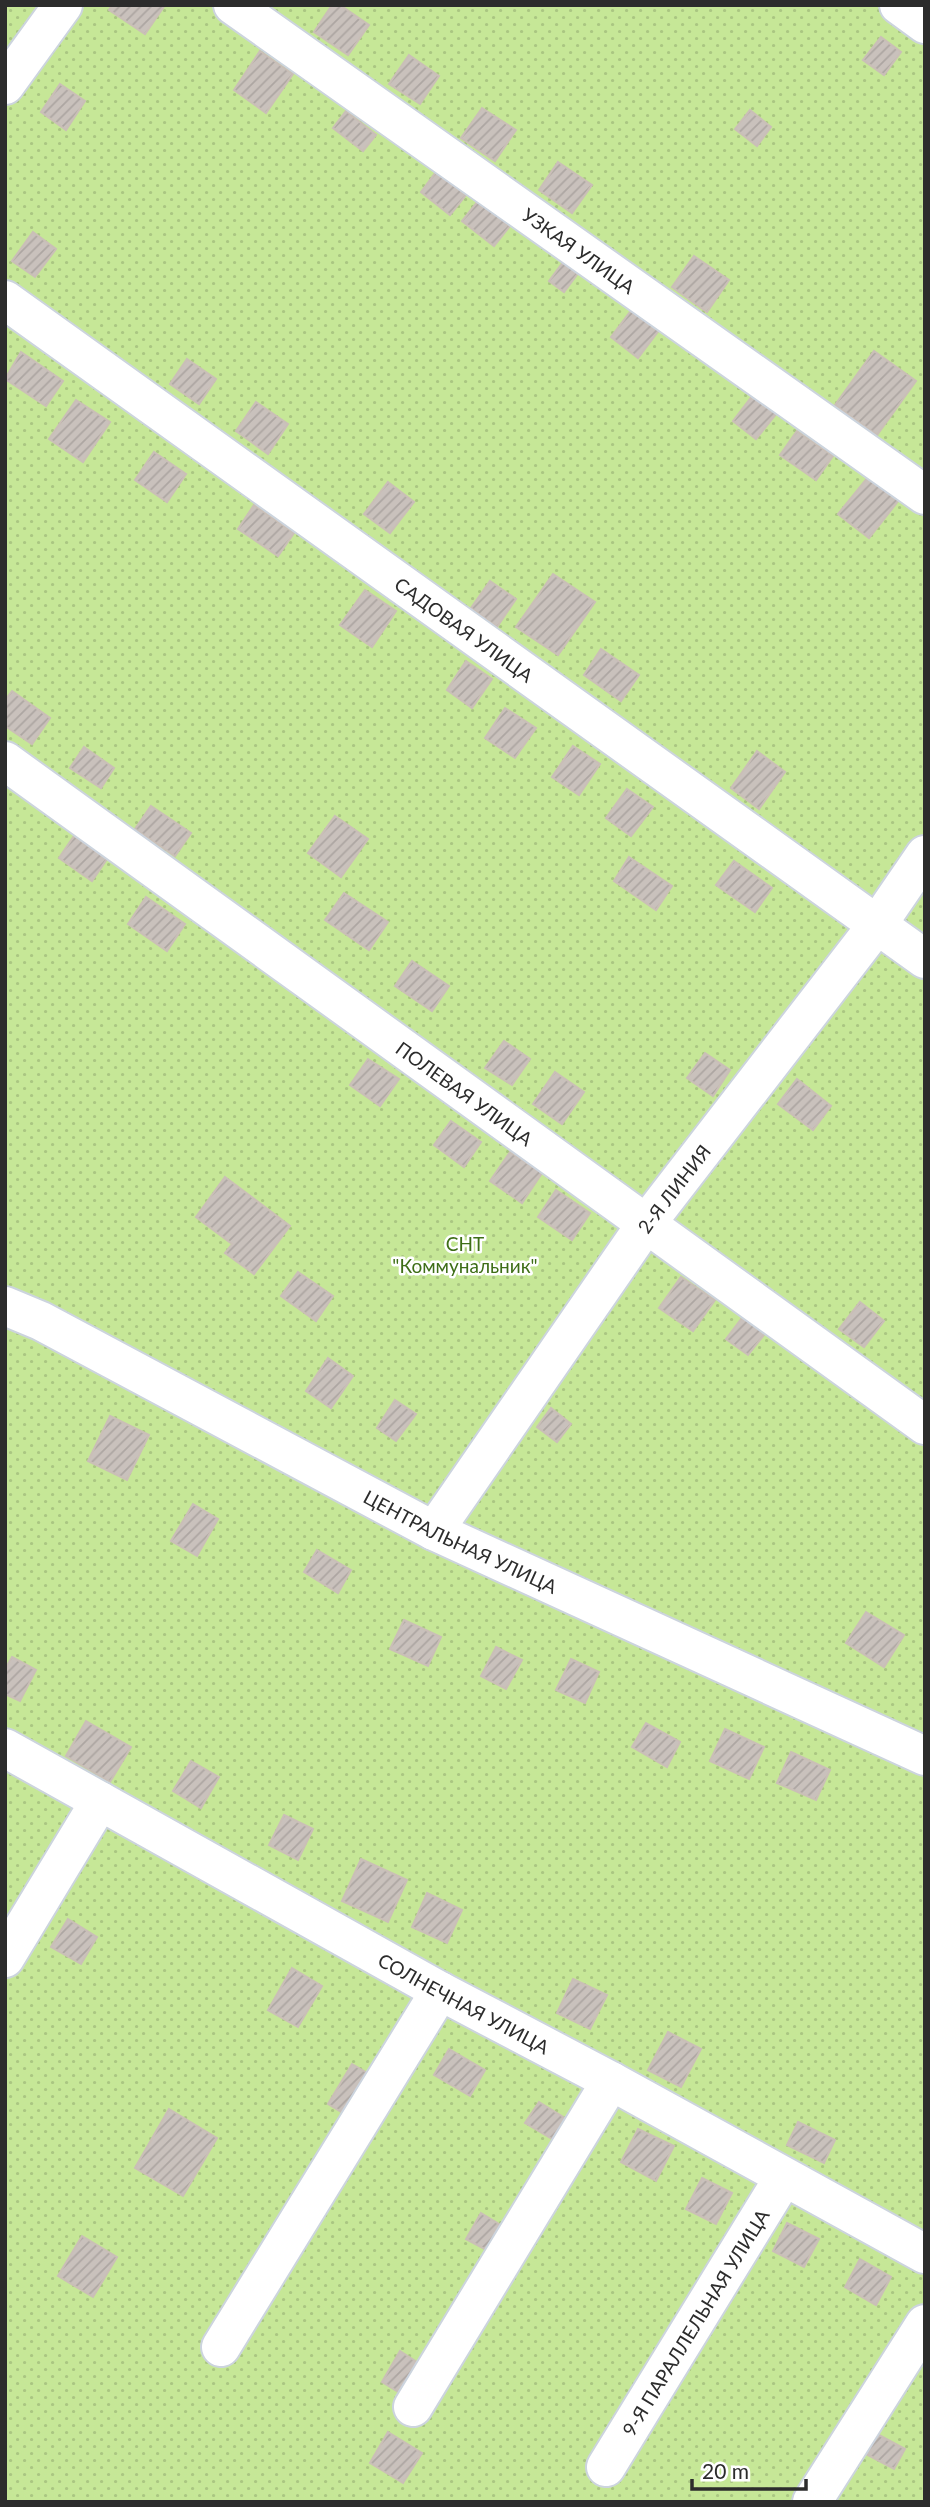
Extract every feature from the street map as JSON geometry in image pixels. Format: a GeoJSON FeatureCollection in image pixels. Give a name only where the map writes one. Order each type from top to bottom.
{"type":"FeatureCollection","features":[{"type":"Feature","properties":{"kind":"street"},"geometry":{"type":"LineString","coordinates":[[5,85],[63,5]]}},
{"type":"Feature","properties":{"kind":"street","name":"УЗКАЯ УЛИЦА"},"geometry":{"type":"LineString","coordinates":[[233,5],[925,495]]}},
{"type":"Feature","properties":{"kind":"street"},"geometry":{"type":"LineString","coordinates":[[898,5],[925,24]]}},
{"type":"Feature","properties":{"kind":"street","name":"САДОВАЯ УЛИЦА"},"geometry":{"type":"LineString","coordinates":[[5,300],[925,959]]}},
{"type":"Feature","properties":{"kind":"street","name":"ПОЛЕВАЯ УЛИЦА"},"geometry":{"type":"LineString","coordinates":[[5,761],[925,1425]]}},
{"type":"Feature","properties":{"kind":"street","name":"2-Я ЛИНИЯ"},"geometry":{"type":"LineString","coordinates":[[434,1531],[646,1224],[877,925],[925,855]]}},
{"type":"Feature","properties":{"kind":"street"},"geometry":{"type":"LineString","coordinates":[[5,1276],[41,1321]]}},
{"type":"Feature","properties":{"kind":"street","name":"ЦЕНТРАЛЬНАЯ УЛИЦА"},"geometry":{"type":"LineString","coordinates":[[5,1306],[41,1321],[434,1531],[925,1756]]}},
{"type":"Feature","properties":{"kind":"street","name":"СОЛНЕЧНАЯ УЛИЦА"},"geometry":{"type":"LineString","coordinates":[[5,1748],[440,1991],[611,2081],[925,2254]]}},
{"type":"Feature","properties":{"kind":"street"},"geometry":{"type":"LineString","coordinates":[[5,1958],[100,1801]]}},
{"type":"Feature","properties":{"kind":"street"},"geometry":{"type":"LineString","coordinates":[[221,2347],[440,1991]]}},
{"type":"Feature","properties":{"kind":"street"},"geometry":{"type":"LineString","coordinates":[[413,2407],[611,2081]]}},
{"type":"Feature","properties":{"kind":"street","name":"9-Я ПАРАЛЛЕЛЬНАЯ УЛИЦА"},"geometry":{"type":"LineString","coordinates":[[606,2467],[784,2177]]}},
{"type":"Feature","properties":{"kind":"street"},"geometry":{"type":"LineString","coordinates":[[812,2502],[925,2324]]}},
{"type":"Feature","properties":{"kind":"green space","name":"СНТ \"Коммунальник\""},"geometry":{"type":"Polygon","coordinates":[[[5,5],[925,5],[925,2502],[5,2502],[5,5]]]}},
{"type":"Feature","properties":{"kind":"building"},"geometry":{"type":"Polygon","coordinates":[[[112,5],[165,5],[145,34],[109,10],[112,5]]]}},
{"type":"Feature","properties":{"kind":"building"},"geometry":{"type":"Polygon","coordinates":[[[332,5],[340,5],[369,25],[348,55],[314,32],[332,5]]]}},
{"type":"Feature","properties":{"kind":"building"},"geometry":{"type":"Polygon","coordinates":[[[881,37],[901,52],[884,75],[863,60],[881,37]]]}},
{"type":"Feature","properties":{"kind":"building"},"geometry":{"type":"Polygon","coordinates":[[[260,51],[293,74],[266,113],[234,90],[260,51]]]}},
{"type":"Feature","properties":{"kind":"building"},"geometry":{"type":"Polygon","coordinates":[[[409,55],[439,76],[420,104],[389,84],[409,55]]]}},
{"type":"Feature","properties":{"kind":"building"},"geometry":{"type":"Polygon","coordinates":[[[60,84],[85,101],[66,130],[41,112],[60,84]]]}},
{"type":"Feature","properties":{"kind":"building"},"geometry":{"type":"Polygon","coordinates":[[[482,108],[516,130],[495,161],[461,138],[482,108]]]}},
{"type":"Feature","properties":{"kind":"building"},"geometry":{"type":"Polygon","coordinates":[[[750,110],[771,127],[757,146],[735,129],[750,110]]]}},
{"type":"Feature","properties":{"kind":"building"},"geometry":{"type":"Polygon","coordinates":[[[346,111],[376,135],[363,151],[333,128],[346,111]]]}},
{"type":"Feature","properties":{"kind":"building"},"geometry":{"type":"Polygon","coordinates":[[[558,162],[592,185],[572,213],[539,190],[558,162]]]}},
{"type":"Feature","properties":{"kind":"building"},"geometry":{"type":"Polygon","coordinates":[[[436,172],[466,195],[450,215],[421,192],[436,172]]]}},
{"type":"Feature","properties":{"kind":"building"},"geometry":{"type":"Polygon","coordinates":[[[478,201],[510,226],[494,246],[462,221],[478,201]]]}},
{"type":"Feature","properties":{"kind":"building"},"geometry":{"type":"Polygon","coordinates":[[[33,232],[56,249],[35,277],[12,261],[33,232]]]}},
{"type":"Feature","properties":{"kind":"building"},"geometry":{"type":"Polygon","coordinates":[[[694,256],[729,280],[707,312],[672,287],[694,256]]]}},
{"type":"Feature","properties":{"kind":"building"},"geometry":{"type":"Polygon","coordinates":[[[564,261],[579,272],[564,292],[549,281],[564,261]]]}},
{"type":"Feature","properties":{"kind":"building"},"geometry":{"type":"Polygon","coordinates":[[[633,308],[660,329],[638,358],[611,337],[633,308]]]}},
{"type":"Feature","properties":{"kind":"building"},"geometry":{"type":"Polygon","coordinates":[[[874,351],[916,381],[877,435],[835,405],[874,351]]]}},
{"type":"Feature","properties":{"kind":"building"},"geometry":{"type":"Polygon","coordinates":[[[21,352],[63,381],[46,406],[5,379],[21,352]]]}},
{"type":"Feature","properties":{"kind":"building"},"geometry":{"type":"Polygon","coordinates":[[[187,359],[216,379],[199,404],[170,384],[187,359]]]}},
{"type":"Feature","properties":{"kind":"building"},"geometry":{"type":"Polygon","coordinates":[[[753,395],[777,413],[756,439],[733,421],[753,395]]]}},
{"type":"Feature","properties":{"kind":"building"},"geometry":{"type":"Polygon","coordinates":[[[76,400],[110,422],[83,462],[49,439],[76,400]]]}},
{"type":"Feature","properties":{"kind":"building"},"geometry":{"type":"Polygon","coordinates":[[[256,402],[288,424],[268,454],[236,431],[256,402]]]}},
{"type":"Feature","properties":{"kind":"building"},"geometry":{"type":"Polygon","coordinates":[[[797,431],[833,456],[816,480],[780,455],[797,431]]]}},
{"type":"Feature","properties":{"kind":"building"},"geometry":{"type":"Polygon","coordinates":[[[154,452],[186,474],[167,502],[135,480],[154,452]]]}},
{"type":"Feature","properties":{"kind":"building"},"geometry":{"type":"Polygon","coordinates":[[[869,476],[899,500],[869,538],[838,514],[869,476]]]}},
{"type":"Feature","properties":{"kind":"building"},"geometry":{"type":"Polygon","coordinates":[[[388,482],[414,502],[390,533],[364,514],[388,482]]]}},
{"type":"Feature","properties":{"kind":"building"},"geometry":{"type":"Polygon","coordinates":[[[254,505],[294,533],[278,556],[238,529],[254,505]]]}},
{"type":"Feature","properties":{"kind":"building"},"geometry":{"type":"Polygon","coordinates":[[[553,574],[595,602],[558,655],[516,627],[553,574]]]}},
{"type":"Feature","properties":{"kind":"building"},"geometry":{"type":"Polygon","coordinates":[[[490,581],[516,599],[497,627],[471,608],[490,581]]]}},
{"type":"Feature","properties":{"kind":"building"},"geometry":{"type":"Polygon","coordinates":[[[365,590],[396,611],[372,647],[340,625],[365,590]]]}},
{"type":"Feature","properties":{"kind":"building"},"geometry":{"type":"Polygon","coordinates":[[[601,649],[639,675],[621,701],[584,675],[601,649]]]}},
{"type":"Feature","properties":{"kind":"building"},"geometry":{"type":"Polygon","coordinates":[[[466,661],[492,679],[472,708],[447,690],[466,661]]]}},
{"type":"Feature","properties":{"kind":"building"},"geometry":{"type":"Polygon","coordinates":[[[12,691],[50,718],[32,744],[5,726],[5,700],[12,691]]]}},
{"type":"Feature","properties":{"kind":"building"},"geometry":{"type":"Polygon","coordinates":[[[505,708],[536,728],[515,758],[485,738],[505,708]]]}},
{"type":"Feature","properties":{"kind":"building"},"geometry":{"type":"Polygon","coordinates":[[[573,746],[600,764],[579,795],[552,777],[573,746]]]}},
{"type":"Feature","properties":{"kind":"building"},"geometry":{"type":"Polygon","coordinates":[[[84,747],[114,768],[101,788],[70,768],[84,747]]]}},
{"type":"Feature","properties":{"kind":"building"},"geometry":{"type":"Polygon","coordinates":[[[757,751],[785,772],[759,809],[731,788],[757,751]]]}},
{"type":"Feature","properties":{"kind":"building"},"geometry":{"type":"Polygon","coordinates":[[[627,789],[653,807],[631,836],[606,818],[627,789]]]}},
{"type":"Feature","properties":{"kind":"building"},"geometry":{"type":"Polygon","coordinates":[[[151,806],[191,833],[175,856],[135,829],[151,806]]]}},
{"type":"Feature","properties":{"kind":"building"},"geometry":{"type":"Polygon","coordinates":[[[335,816],[368,839],[341,877],[308,853],[335,816]]]}},
{"type":"Feature","properties":{"kind":"building"},"geometry":{"type":"Polygon","coordinates":[[[74,836],[107,859],[92,881],[59,858],[74,836]]]}},
{"type":"Feature","properties":{"kind":"building"},"geometry":{"type":"Polygon","coordinates":[[[629,857],[672,886],[656,910],[614,881],[629,857]]]}},
{"type":"Feature","properties":{"kind":"building"},"geometry":{"type":"Polygon","coordinates":[[[734,861],[772,888],[755,912],[716,885],[734,861]]]}},
{"type":"Feature","properties":{"kind":"building"},"geometry":{"type":"Polygon","coordinates":[[[344,893],[388,922],[369,950],[325,920],[344,893]]]}},
{"type":"Feature","properties":{"kind":"building"},"geometry":{"type":"Polygon","coordinates":[[[146,897],[185,924],[167,951],[128,924],[146,897]]]}},
{"type":"Feature","properties":{"kind":"building"},"geometry":{"type":"Polygon","coordinates":[[[412,961],[449,986],[432,1011],[395,986],[412,961]]]}},
{"type":"Feature","properties":{"kind":"building"},"geometry":{"type":"Polygon","coordinates":[[[504,1041],[530,1059],[512,1085],[485,1068],[504,1041]]]}},
{"type":"Feature","properties":{"kind":"building"},"geometry":{"type":"Polygon","coordinates":[[[705,1053],[730,1070],[713,1096],[687,1078],[705,1053]]]}},
{"type":"Feature","properties":{"kind":"building"},"geometry":{"type":"Polygon","coordinates":[[[368,1059],[399,1079],[380,1106],[350,1085],[368,1059]]]}},
{"type":"Feature","properties":{"kind":"building"},"geometry":{"type":"Polygon","coordinates":[[[555,1072],[584,1092],[562,1124],[533,1104],[555,1072]]]}},
{"type":"Feature","properties":{"kind":"building"},"geometry":{"type":"Polygon","coordinates":[[[797,1079],[831,1106],[813,1130],[778,1104],[797,1079]]]}},
{"type":"Feature","properties":{"kind":"building"},"geometry":{"type":"Polygon","coordinates":[[[451,1121],[481,1142],[464,1167],[434,1145],[451,1121]]]}},
{"type":"Feature","properties":{"kind":"building"},"geometry":{"type":"Polygon","coordinates":[[[510,1152],[542,1173],[522,1203],[490,1181],[510,1152]]]}},
{"type":"Feature","properties":{"kind":"building"},"geometry":{"type":"Polygon","coordinates":[[[225,1177],[290,1226],[254,1274],[225,1253],[232,1244],[196,1217],[225,1177]]]}},
{"type":"Feature","properties":{"kind":"building"},"geometry":{"type":"Polygon","coordinates":[[[556,1190],[590,1213],[572,1240],[538,1217],[556,1190]]]}},
{"type":"Feature","properties":{"kind":"building"},"geometry":{"type":"Polygon","coordinates":[[[298,1272],[333,1296],[316,1321],[281,1296],[298,1272]]]}},
{"type":"Feature","properties":{"kind":"building"},"geometry":{"type":"Polygon","coordinates":[[[681,1277],[715,1300],[693,1331],[659,1308],[681,1277]]]}},
{"type":"Feature","properties":{"kind":"building"},"geometry":{"type":"Polygon","coordinates":[[[860,1302],[884,1321],[864,1347],[839,1329],[860,1302]]]}},
{"type":"Feature","properties":{"kind":"building"},"geometry":{"type":"Polygon","coordinates":[[[745,1314],[767,1331],[748,1355],[726,1339],[745,1314]]]}},
{"type":"Feature","properties":{"kind":"building"},"geometry":{"type":"Polygon","coordinates":[[[328,1358],[353,1376],[331,1408],[306,1391],[328,1358]]]}},
{"type":"Feature","properties":{"kind":"building"},"geometry":{"type":"Polygon","coordinates":[[[395,1400],[416,1414],[396,1441],[377,1428],[395,1400]]]}},
{"type":"Feature","properties":{"kind":"building"},"geometry":{"type":"Polygon","coordinates":[[[551,1408],[571,1424],[557,1442],[537,1427],[551,1408]]]}},
{"type":"Feature","properties":{"kind":"building"},"geometry":{"type":"Polygon","coordinates":[[[110,1416],[149,1435],[127,1480],[88,1461],[110,1416]]]}},
{"type":"Feature","properties":{"kind":"building"},"geometry":{"type":"Polygon","coordinates":[[[193,1504],[218,1519],[197,1556],[171,1541],[193,1504]]]}},
{"type":"Feature","properties":{"kind":"building"},"geometry":{"type":"Polygon","coordinates":[[[317,1550],[351,1570],[338,1593],[304,1572],[317,1550]]]}},
{"type":"Feature","properties":{"kind":"building"},"geometry":{"type":"Polygon","coordinates":[[[866,1612],[904,1635],[884,1667],[846,1643],[866,1612]]]}},
{"type":"Feature","properties":{"kind":"building"},"geometry":{"type":"Polygon","coordinates":[[[404,1620],[441,1637],[428,1666],[390,1649],[404,1620]]]}},
{"type":"Feature","properties":{"kind":"building"},"geometry":{"type":"Polygon","coordinates":[[[496,1647],[522,1660],[506,1689],[481,1676],[496,1647]]]}},
{"type":"Feature","properties":{"kind":"building"},"geometry":{"type":"Polygon","coordinates":[[[12,1657],[36,1670],[20,1701],[5,1694],[5,1669],[12,1657]]]}},
{"type":"Feature","properties":{"kind":"building"},"geometry":{"type":"Polygon","coordinates":[[[571,1659],[599,1672],[585,1703],[556,1690],[571,1659]]]}},
{"type":"Feature","properties":{"kind":"building"},"geometry":{"type":"Polygon","coordinates":[[[86,1721],[131,1747],[110,1782],[66,1756],[86,1721]]]}},
{"type":"Feature","properties":{"kind":"building"},"geometry":{"type":"Polygon","coordinates":[[[646,1723],[680,1742],[667,1767],[632,1747],[646,1723]]]}},
{"type":"Feature","properties":{"kind":"building"},"geometry":{"type":"Polygon","coordinates":[[[725,1729],[764,1747],[749,1779],[710,1761],[725,1729]]]}},
{"type":"Feature","properties":{"kind":"building"},"geometry":{"type":"Polygon","coordinates":[[[791,1752],[830,1770],[816,1800],[777,1783],[791,1752]]]}},
{"type":"Feature","properties":{"kind":"building"},"geometry":{"type":"Polygon","coordinates":[[[191,1761],[219,1777],[201,1808],[173,1791],[191,1761]]]}},
{"type":"Feature","properties":{"kind":"building"},"geometry":{"type":"Polygon","coordinates":[[[284,1815],[313,1829],[298,1860],[269,1845],[284,1815]]]}},
{"type":"Feature","properties":{"kind":"building"},"geometry":{"type":"Polygon","coordinates":[[[361,1859],[407,1880],[388,1922],[342,1901],[361,1859]]]}},
{"type":"Feature","properties":{"kind":"building"},"geometry":{"type":"Polygon","coordinates":[[[427,1893],[462,1910],[447,1943],[412,1927],[427,1893]]]}},
{"type":"Feature","properties":{"kind":"building"},"geometry":{"type":"Polygon","coordinates":[[[68,1919],[97,1937],[81,1964],[51,1947],[68,1919]]]}},
{"type":"Feature","properties":{"kind":"building"},"geometry":{"type":"Polygon","coordinates":[[[292,1968],[322,1986],[298,2027],[268,2010],[292,1968]]]}},
{"type":"Feature","properties":{"kind":"building"},"geometry":{"type":"Polygon","coordinates":[[[573,1979],[607,1995],[590,2029],[557,2013],[573,1979]]]}},
{"type":"Feature","properties":{"kind":"building"},"geometry":{"type":"Polygon","coordinates":[[[668,2032],[701,2049],[681,2087],[648,2070],[668,2032]]]}},
{"type":"Feature","properties":{"kind":"building"},"geometry":{"type":"Polygon","coordinates":[[[449,2049],[485,2070],[470,2096],[434,2075],[449,2049]]]}},
{"type":"Feature","properties":{"kind":"building"},"geometry":{"type":"Polygon","coordinates":[[[352,2064],[376,2078],[353,2119],[328,2104],[352,2064]]]}},
{"type":"Feature","properties":{"kind":"building"},"geometry":{"type":"Polygon","coordinates":[[[539,2102],[565,2118],[552,2139],[525,2123],[539,2102]]]}},
{"type":"Feature","properties":{"kind":"building"},"geometry":{"type":"Polygon","coordinates":[[[169,2109],[217,2138],[183,2196],[135,2168],[169,2109]]]}},
{"type":"Feature","properties":{"kind":"building"},"geometry":{"type":"Polygon","coordinates":[[[798,2122],[835,2140],[824,2163],[787,2145],[798,2122]]]}},
{"type":"Feature","properties":{"kind":"building"},"geometry":{"type":"Polygon","coordinates":[[[638,2129],[674,2146],[656,2181],[621,2162],[638,2129]]]}},
{"type":"Feature","properties":{"kind":"building"},"geometry":{"type":"Polygon","coordinates":[[[702,2178],[732,2193],[716,2224],[686,2209],[702,2178]]]}},
{"type":"Feature","properties":{"kind":"building"},"geometry":{"type":"Polygon","coordinates":[[[481,2213],[504,2227],[490,2252],[466,2239],[481,2213]]]}},
{"type":"Feature","properties":{"kind":"building"},"geometry":{"type":"Polygon","coordinates":[[[787,2223],[819,2239],[804,2267],[773,2251],[787,2223]]]}},
{"type":"Feature","properties":{"kind":"building"},"geometry":{"type":"Polygon","coordinates":[[[82,2236],[117,2257],[93,2297],[58,2276],[82,2236]]]}},
{"type":"Feature","properties":{"kind":"building"},"geometry":{"type":"Polygon","coordinates":[[[860,2259],[891,2277],[876,2305],[845,2287],[860,2259]]]}},
{"type":"Feature","properties":{"kind":"building"},"geometry":{"type":"Polygon","coordinates":[[[400,2351],[423,2366],[405,2396],[382,2382],[400,2351]]]}},
{"type":"Feature","properties":{"kind":"building"},"geometry":{"type":"Polygon","coordinates":[[[388,2432],[422,2453],[403,2483],[370,2463],[388,2432]]]}},
{"type":"Feature","properties":{"kind":"building"},"geometry":{"type":"Polygon","coordinates":[[[877,2434],[905,2449],[894,2469],[866,2454],[877,2434]]]}}]}
